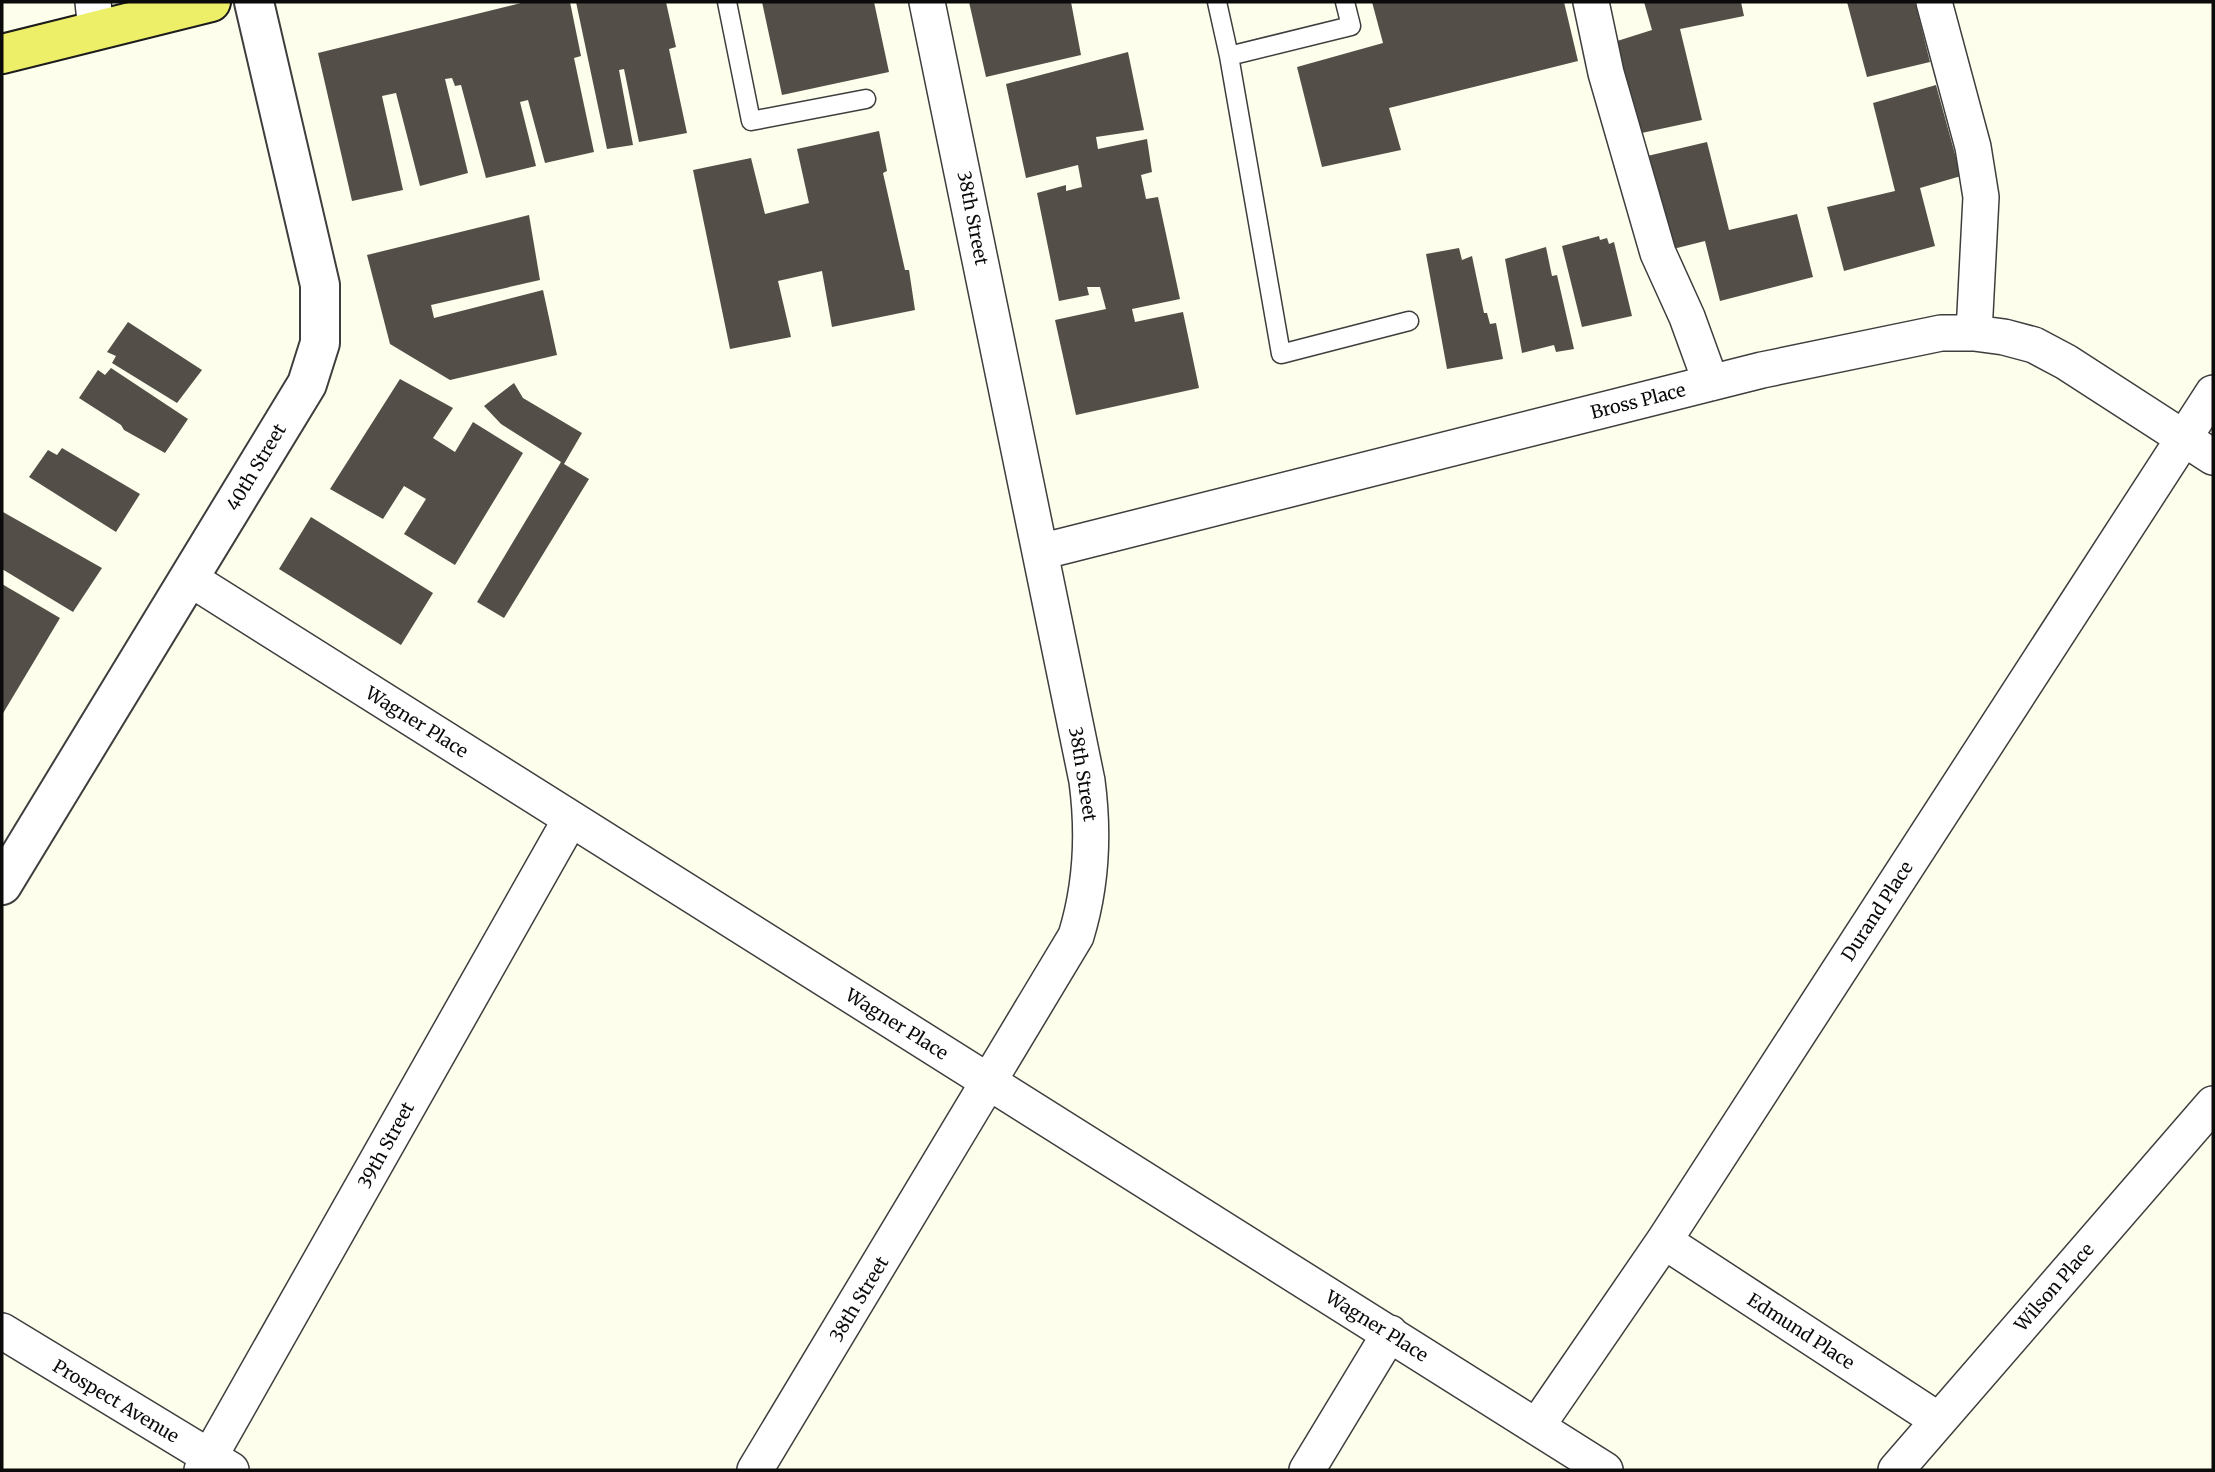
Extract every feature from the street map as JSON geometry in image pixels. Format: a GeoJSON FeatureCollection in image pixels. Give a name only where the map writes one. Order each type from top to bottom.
{"type":"FeatureCollection","features":[{"type":"Feature","properties":{"kind":"main road"},"geometry":{"type":"LineString","coordinates":[[2,54],[95,16],[211,2]]}},
{"type":"Feature","properties":{"kind":"street","name":"40th Street"},"geometry":{"type":"LineString","coordinates":[[2,885],[307,384],[320,343],[320,285],[254,2]]}},
{"type":"Feature","properties":{"kind":"street","name":"38th Street"},"geometry":{"type":"LineString","coordinates":[[755,1470],[1076,936],[1085,907],[1090,876],[1091,825],[1087,781],[927,2]]}},
{"type":"Feature","properties":{"kind":"street"},"geometry":{"type":"LineString","coordinates":[[1591,2],[1606,73],[1658,253],[1687,317],[1711,383]]}},
{"type":"Feature","properties":{"kind":"street"},"geometry":{"type":"LineString","coordinates":[[1934,2],[1973,147],[1981,197],[1974,333]]}},
{"type":"Feature","properties":{"kind":"street","name":"Bross Place"},"geometry":{"type":"LineString","coordinates":[[1040,552],[1711,383],[1941,333],[1974,333],[2034,345],[2066,362],[2213,457]]}},
{"type":"Feature","properties":{"kind":"street","name":"Durand Place"},"geometry":{"type":"LineString","coordinates":[[1536,1426],[1664,1241],[2213,393]]}},
{"type":"Feature","properties":{"kind":"street","name":"Wagner Place"},"geometry":{"type":"LineString","coordinates":[[189,578],[1605,1470]]}},
{"type":"Feature","properties":{"kind":"street","name":"39th Street"},"geometry":{"type":"LineString","coordinates":[[214,1466],[570,820]]}},
{"type":"Feature","properties":{"kind":"street","name":"Wilson Place"},"geometry":{"type":"LineString","coordinates":[[1896,1470],[2213,1104]]}},
{"type":"Feature","properties":{"kind":"street","name":"Edmund Place"},"geometry":{"type":"LineString","coordinates":[[1664,1241],[1938,1420]]}},
{"type":"Feature","properties":{"kind":"street","name":"Prospect Avenue"},"geometry":{"type":"LineString","coordinates":[[2,1331],[214,1466]]}},
{"type":"Feature","properties":{"kind":"street"},"geometry":{"type":"LineString","coordinates":[[1307,1470],[1390,1334]]}},
{"type":"Feature","properties":{"kind":"lane"},"geometry":{"type":"LineString","coordinates":[[727,2],[751,121],[866,99]]}},
{"type":"Feature","properties":{"kind":"lane"},"geometry":{"type":"LineString","coordinates":[[1217,2],[1229,56],[1281,354],[1409,321]]}},
{"type":"Feature","properties":{"kind":"lane"},"geometry":{"type":"LineString","coordinates":[[1229,56],[1351,26],[1345,2]]}},
{"type":"Feature","properties":{"kind":"building"},"geometry":{"type":"Polygon","coordinates":[[[525,2],[570,2],[581,56],[574,58],[594,152],[545,163],[528,100],[520,102],[536,166],[486,178],[461,85],[455,86],[452,78],[445,79],[468,173],[420,186],[396,93],[382,96],[403,190],[352,201],[318,53],[525,2]]]}},
{"type":"Feature","properties":{"kind":"building"},"geometry":{"type":"Polygon","coordinates":[[[576,2],[666,2],[676,47],[669,49],[687,133],[639,142],[624,69],[619,70],[633,145],[607,149],[576,2]]]}},
{"type":"Feature","properties":{"kind":"building"},"geometry":{"type":"Polygon","coordinates":[[[762,2],[874,2],[889,72],[782,95],[762,2]]]}},
{"type":"Feature","properties":{"kind":"building"},"geometry":{"type":"Polygon","coordinates":[[[969,2],[1071,2],[1081,55],[986,77],[969,2]]]}},
{"type":"Feature","properties":{"kind":"building"},"geometry":{"type":"Polygon","coordinates":[[[1372,2],[1564,2],[1578,61],[1389,108],[1401,150],[1322,167],[1297,67],[1383,43],[1372,2]]]}},
{"type":"Feature","properties":{"kind":"building"},"geometry":{"type":"Polygon","coordinates":[[[1644,2],[1741,2],[1744,16],[1680,29],[1702,120],[1637,134],[1614,42],[1652,30],[1644,2]]]}},
{"type":"Feature","properties":{"kind":"building"},"geometry":{"type":"Polygon","coordinates":[[[1847,2],[1915,2],[1930,62],[1867,77],[1847,2]]]}},
{"type":"Feature","properties":{"kind":"building"},"geometry":{"type":"Polygon","coordinates":[[[1128,52],[1144,130],[1096,137],[1098,149],[1147,139],[1152,172],[1141,175],[1146,199],[1158,197],[1180,299],[1132,309],[1135,322],[1183,312],[1199,388],[1076,415],[1055,320],[1106,309],[1100,287],[1087,287],[1089,295],[1059,301],[1037,193],[1066,185],[1066,191],[1082,187],[1078,165],[1026,178],[1006,84],[1128,52]]]}},
{"type":"Feature","properties":{"kind":"building"},"geometry":{"type":"Polygon","coordinates":[[[1936,85],[1961,176],[1920,188],[1935,246],[1844,271],[1827,207],[1895,191],[1873,103],[1936,85]]]}},
{"type":"Feature","properties":{"kind":"building"},"geometry":{"type":"Polygon","coordinates":[[[879,131],[887,171],[883,173],[905,270],[909,270],[915,310],[832,327],[822,271],[778,281],[791,337],[730,349],[693,170],[751,158],[765,214],[809,203],[797,149],[879,131]]]}},
{"type":"Feature","properties":{"kind":"building"},"geometry":{"type":"Polygon","coordinates":[[[1707,142],[1729,230],[1797,214],[1813,277],[1720,301],[1705,241],[1665,251],[1643,157],[1707,142]]]}},
{"type":"Feature","properties":{"kind":"building"},"geometry":{"type":"Polygon","coordinates":[[[529,215],[540,280],[431,305],[434,318],[543,290],[557,355],[450,380],[390,344],[367,255],[529,215]]]}},
{"type":"Feature","properties":{"kind":"building"},"geometry":{"type":"Polygon","coordinates":[[[1599,236],[1600,240],[1607,238],[1609,244],[1614,242],[1632,316],[1582,327],[1562,246],[1599,236]]]}},
{"type":"Feature","properties":{"kind":"building"},"geometry":{"type":"Polygon","coordinates":[[[1546,247],[1552,276],[1557,275],[1574,349],[1556,352],[1554,345],[1522,353],[1505,259],[1546,247]]]}},
{"type":"Feature","properties":{"kind":"building"},"geometry":{"type":"Polygon","coordinates":[[[1459,248],[1462,260],[1472,256],[1484,313],[1487,313],[1490,324],[1496,323],[1503,359],[1447,369],[1426,254],[1459,248]]]}},
{"type":"Feature","properties":{"kind":"building"},"geometry":{"type":"Polygon","coordinates":[[[128,322],[202,370],[177,403],[112,363],[116,356],[107,352],[128,322]]]}},
{"type":"Feature","properties":{"kind":"building"},"geometry":{"type":"Polygon","coordinates":[[[111,368],[188,419],[165,453],[124,430],[121,425],[79,398],[98,370],[105,375],[111,368]]]}},
{"type":"Feature","properties":{"kind":"building"},"geometry":{"type":"Polygon","coordinates":[[[400,379],[453,408],[433,438],[455,452],[473,422],[523,453],[455,565],[404,534],[426,499],[404,486],[383,519],[330,489],[400,379]]]}},
{"type":"Feature","properties":{"kind":"building"},"geometry":{"type":"Polygon","coordinates":[[[514,383],[523,398],[582,433],[564,464],[589,479],[504,618],[477,602],[561,462],[501,424],[484,406],[514,383]]]}},
{"type":"Feature","properties":{"kind":"building"},"geometry":{"type":"Polygon","coordinates":[[[62,448],[140,494],[116,532],[29,477],[48,450],[57,455],[62,448]]]}},
{"type":"Feature","properties":{"kind":"building"},"geometry":{"type":"Polygon","coordinates":[[[3,512],[102,568],[73,612],[2,569],[3,512]]]}},
{"type":"Feature","properties":{"kind":"building"},"geometry":{"type":"Polygon","coordinates":[[[311,517],[433,593],[401,645],[279,569],[311,517]]]}},
{"type":"Feature","properties":{"kind":"building"},"geometry":{"type":"Polygon","coordinates":[[[2,584],[60,618],[2,715],[2,584]]]}}]}
